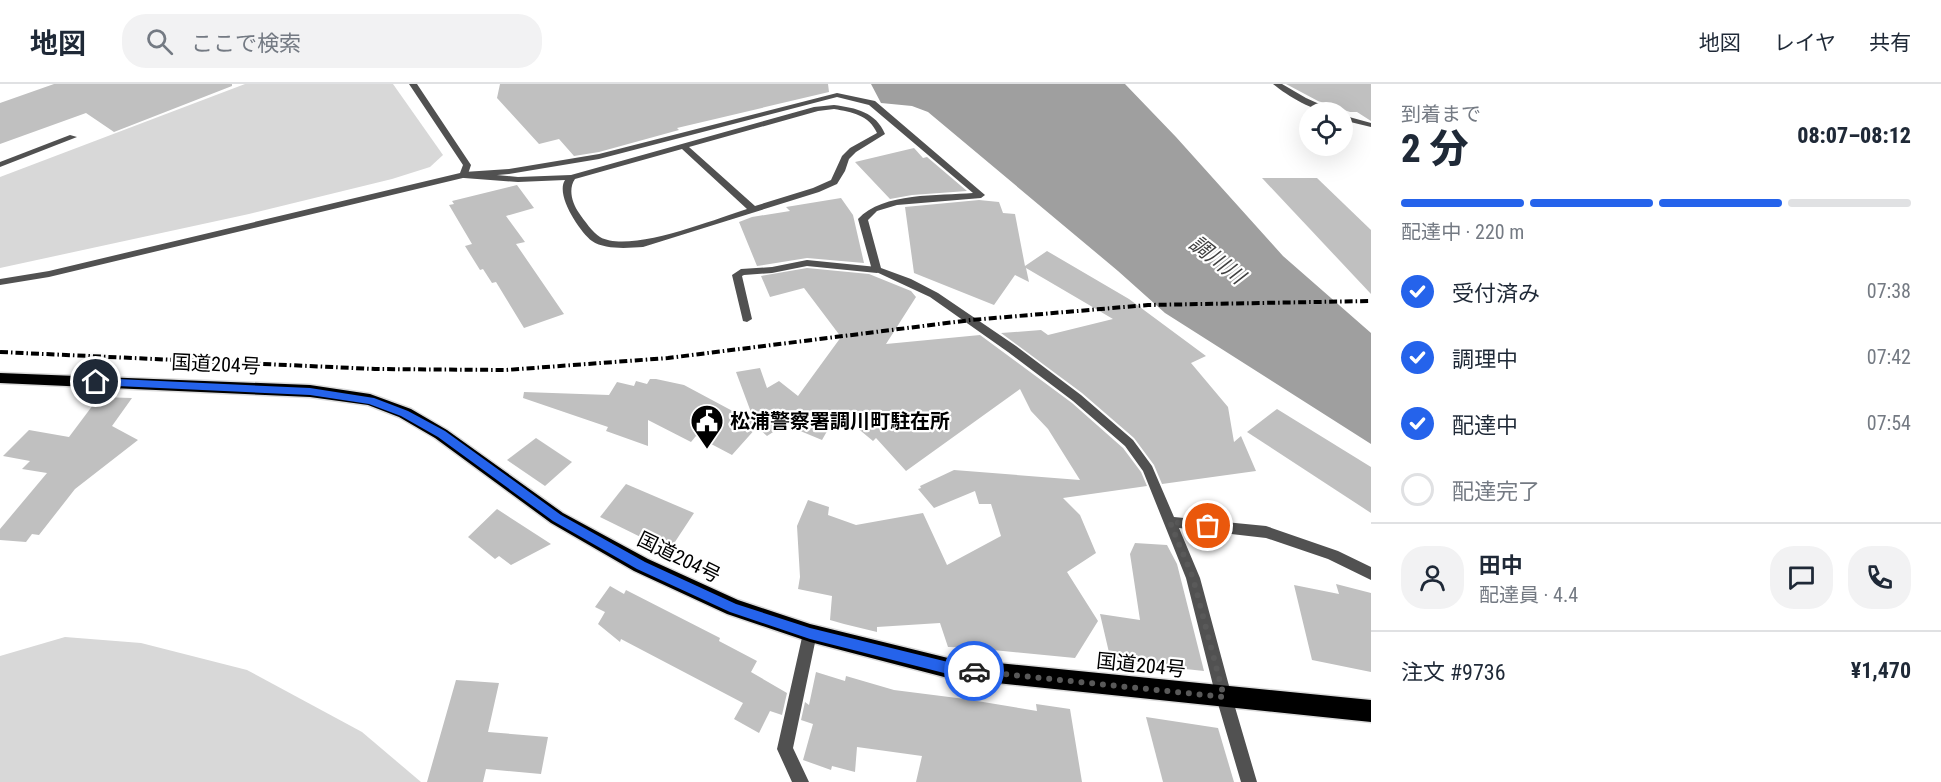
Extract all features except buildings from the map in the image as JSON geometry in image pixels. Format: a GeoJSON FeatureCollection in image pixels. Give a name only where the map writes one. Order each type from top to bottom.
{"type":"FeatureCollection","features":[{"type":"Feature","properties":{"kind":"highway","name":"国道204号"},"geometry":{"type":"LineString","coordinates":[[0,378],[310,391],[370,400],[405,413],[441,434],[557,518],[641,566],[734,608],[810,633],[948,668],[1371,711]]}},
{"type":"Feature","properties":{"kind":"street"},"geometry":{"type":"LineString","coordinates":[[413,84],[467,165],[464,175]]}},
{"type":"Feature","properties":{"kind":"street"},"geometry":{"type":"LineString","coordinates":[[1277,84],[1308,102]]}},
{"type":"Feature","properties":{"kind":"street"},"geometry":{"type":"LineString","coordinates":[[0,282],[60,271],[464,175],[507,174],[576,163],[837,95],[855,98],[882,109],[981,195],[897,202],[874,209],[863,219],[876,270]]}},
{"type":"Feature","properties":{"kind":"street"},"geometry":{"type":"LineString","coordinates":[[464,175],[498,179],[572,177],[817,109],[834,107],[867,115],[878,124],[881,134],[853,150],[845,158],[834,182],[699,228],[643,244],[620,246],[596,239],[573,211],[566,191],[567,183],[572,177]]}},
{"type":"Feature","properties":{"kind":"street"},"geometry":{"type":"LineString","coordinates":[[1353,120],[1371,125]]}},
{"type":"Feature","properties":{"kind":"street"},"geometry":{"type":"LineString","coordinates":[[0,165],[73,137]]}},
{"type":"Feature","properties":{"kind":"street"},"geometry":{"type":"LineString","coordinates":[[684,147],[753,208]]}},
{"type":"Feature","properties":{"kind":"street"},"geometry":{"type":"LineString","coordinates":[[747,319],[737,275],[741,272],[772,270],[807,263],[876,270],[907,281],[934,295],[1077,398],[1129,443],[1148,469],[1193,578],[1249,782]]}},
{"type":"Feature","properties":{"kind":"street"},"geometry":{"type":"LineString","coordinates":[[1170,522],[1266,532],[1333,555],[1371,574]]}},
{"type":"Feature","properties":{"kind":"street"},"geometry":{"type":"LineString","coordinates":[[801,782],[785,749],[810,633]]}},
{"type":"Feature","properties":{"kind":"shaded area"},"geometry":{"type":"Polygon","coordinates":[[[245,84],[393,84],[443,155],[430,167],[392,179],[249,214],[0,268],[0,177],[245,84]]]}},
{"type":"Feature","properties":{"kind":"shaded area"},"geometry":{"type":"Polygon","coordinates":[[[65,637],[141,643],[247,670],[362,732],[421,782],[0,782],[0,656],[65,637]]]}},
{"type":"Feature","properties":{"kind":"water","name":"調川川"},"geometry":{"type":"Polygon","coordinates":[[[871,84],[1125,84],[1283,256],[1371,333],[1371,444],[1165,313],[928,112],[912,106],[881,103],[871,84]]]}},
{"type":"Feature","properties":{"kind":"railway"},"geometry":{"type":"LineString","coordinates":[[0,352],[375,369],[506,370],[668,358],[971,320],[1148,305],[1371,301]]}},
{"type":"Feature","properties":{"kind":"way so far"},"geometry":{"type":"LineString","coordinates":[[974,671],[1224,697],[1193,578],[1170,522],[1208,526]]}},
{"type":"Feature","properties":{"kind":"place","name":"松浦警察署調川町駐在所"},"geometry":{"type":"Point","coordinates":[707,450]}},
{"type":"Feature","properties":{"kind":"route"},"geometry":{"type":"LineString","coordinates":[[96,382],[310,391],[370,400],[405,413],[441,434],[557,518],[641,566],[734,608],[810,633],[948,668],[974,671]]}}]}
